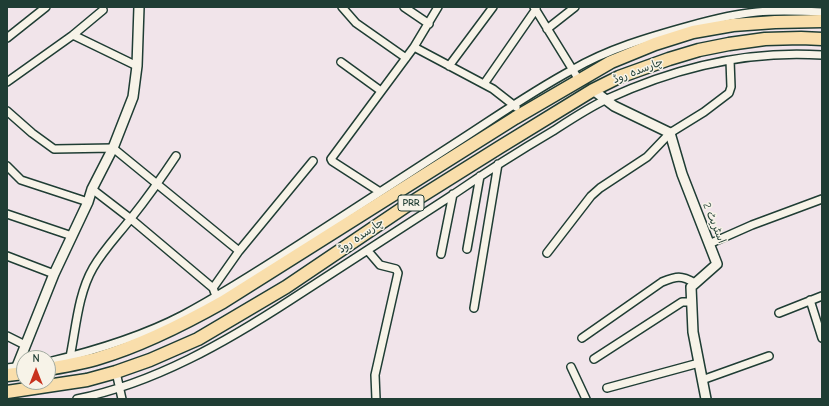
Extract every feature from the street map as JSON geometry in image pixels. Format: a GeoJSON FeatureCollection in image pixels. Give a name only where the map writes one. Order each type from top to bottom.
{"type":"FeatureCollection","features":[{"type":"Feature","properties":{"kind":"highway","name":"چارسدہ روڈ"},"geometry":{"type":"LineString","coordinates":[[56,367],[100,358],[138,344],[181,325],[223,302],[524,113],[611,62],[655,44],[693,32],[733,25],[756,14],[822,21]]}},
{"type":"Feature","properties":{"kind":"highway","name":"چارسدہ روڈ"},"geometry":{"type":"LineString","coordinates":[[7,392],[87,380],[116,372],[150,360],[198,339],[286,287],[432,190],[593,90],[618,77],[699,50],[729,44],[765,39],[822,39]]}},
{"type":"Feature","properties":{"kind":"highway"},"geometry":{"type":"LineString","coordinates":[[423,176],[432,190]]}},
{"type":"Feature","properties":{"kind":"street"},"geometry":{"type":"LineString","coordinates":[[7,38],[46,7]]}},
{"type":"Feature","properties":{"kind":"street"},"geometry":{"type":"LineString","coordinates":[[15,371],[54,274],[88,202],[92,189],[113,148],[133,97],[137,66],[139,7]]}},
{"type":"Feature","properties":{"kind":"street"},"geometry":{"type":"LineString","coordinates":[[342,7],[356,23],[406,58]]}},
{"type":"Feature","properties":{"kind":"street"},"geometry":{"type":"LineString","coordinates":[[404,7],[429,24]]}},
{"type":"Feature","properties":{"kind":"street"},"geometry":{"type":"LineString","coordinates":[[380,192],[332,161],[331,158],[414,47],[438,7]]}},
{"type":"Feature","properties":{"kind":"street"},"geometry":{"type":"LineString","coordinates":[[449,66],[493,7]]}},
{"type":"Feature","properties":{"kind":"street"},"geometry":{"type":"LineString","coordinates":[[547,28],[575,7]]}},
{"type":"Feature","properties":{"kind":"street"},"geometry":{"type":"LineString","coordinates":[[484,84],[535,8],[579,80]]}},
{"type":"Feature","properties":{"kind":"street"},"geometry":{"type":"LineString","coordinates":[[7,82],[73,35],[103,10]]}},
{"type":"Feature","properties":{"kind":"street"},"geometry":{"type":"LineString","coordinates":[[56,360],[114,344],[182,316],[276,260],[572,69],[648,37],[724,17],[756,14],[822,12]]}},
{"type":"Feature","properties":{"kind":"street"},"geometry":{"type":"LineString","coordinates":[[73,35],[137,66]]}},
{"type":"Feature","properties":{"kind":"street"},"geometry":{"type":"LineString","coordinates":[[414,47],[484,84],[524,113]]}},
{"type":"Feature","properties":{"kind":"street"},"geometry":{"type":"LineString","coordinates":[[77,399],[119,387],[166,369],[251,326],[368,251],[498,164],[606,100],[651,80],[730,60],[780,54],[822,55]]}},
{"type":"Feature","properties":{"kind":"street"},"geometry":{"type":"LineString","coordinates":[[547,252],[591,196],[600,188],[646,156],[670,133],[704,112],[729,93],[731,87],[730,60]]}},
{"type":"Feature","properties":{"kind":"street"},"geometry":{"type":"LineString","coordinates":[[341,62],[381,91]]}},
{"type":"Feature","properties":{"kind":"street"},"geometry":{"type":"LineString","coordinates":[[593,90],[614,106],[670,133]]}},
{"type":"Feature","properties":{"kind":"street"},"geometry":{"type":"LineString","coordinates":[[7,111],[32,133],[54,149],[113,148],[238,251]]}},
{"type":"Feature","properties":{"kind":"street","name":"اسٹریٹ 2"},"geometry":{"type":"LineString","coordinates":[[670,133],[682,174],[717,264],[695,283]]}},
{"type":"Feature","properties":{"kind":"street"},"geometry":{"type":"LineString","coordinates":[[70,357],[80,307],[92,269],[104,251],[158,184],[176,156]]}},
{"type":"Feature","properties":{"kind":"street"},"geometry":{"type":"LineString","coordinates":[[213,288],[238,251],[313,161]]}},
{"type":"Feature","properties":{"kind":"street"},"geometry":{"type":"LineString","coordinates":[[474,308],[498,164]]}},
{"type":"Feature","properties":{"kind":"street"},"geometry":{"type":"LineString","coordinates":[[7,166],[21,180],[88,202]]}},
{"type":"Feature","properties":{"kind":"street"},"geometry":{"type":"LineString","coordinates":[[467,249],[480,176]]}},
{"type":"Feature","properties":{"kind":"street"},"geometry":{"type":"LineString","coordinates":[[92,189],[131,218],[213,288],[216,296]]}},
{"type":"Feature","properties":{"kind":"street"},"geometry":{"type":"LineString","coordinates":[[441,254],[453,194]]}},
{"type":"Feature","properties":{"kind":"street"},"geometry":{"type":"LineString","coordinates":[[709,244],[752,225],[822,199]]}},
{"type":"Feature","properties":{"kind":"street"},"geometry":{"type":"LineString","coordinates":[[7,214],[72,236]]}},
{"type":"Feature","properties":{"kind":"street"},"geometry":{"type":"LineString","coordinates":[[368,251],[380,265],[396,269],[398,273],[374,375],[376,399]]}},
{"type":"Feature","properties":{"kind":"street"},"geometry":{"type":"LineString","coordinates":[[7,256],[54,274]]}},
{"type":"Feature","properties":{"kind":"street"},"geometry":{"type":"LineString","coordinates":[[582,338],[662,282],[674,277],[684,277],[695,283],[691,287],[693,332],[706,399]]}},
{"type":"Feature","properties":{"kind":"street"},"geometry":{"type":"LineString","coordinates":[[779,313],[822,296]]}},
{"type":"Feature","properties":{"kind":"street"},"geometry":{"type":"LineString","coordinates":[[810,300],[822,338]]}},
{"type":"Feature","properties":{"kind":"street"},"geometry":{"type":"LineString","coordinates":[[594,359],[682,302],[691,302]]}},
{"type":"Feature","properties":{"kind":"street"},"geometry":{"type":"LineString","coordinates":[[7,336],[25,345]]}},
{"type":"Feature","properties":{"kind":"street"},"geometry":{"type":"LineString","coordinates":[[702,380],[769,356]]}},
{"type":"Feature","properties":{"kind":"street"},"geometry":{"type":"LineString","coordinates":[[607,388],[699,363]]}},
{"type":"Feature","properties":{"kind":"street"},"geometry":{"type":"LineString","coordinates":[[571,367],[586,399]]}},
{"type":"Feature","properties":{"kind":"street"},"geometry":{"type":"LineString","coordinates":[[116,372],[122,399]]}}]}
